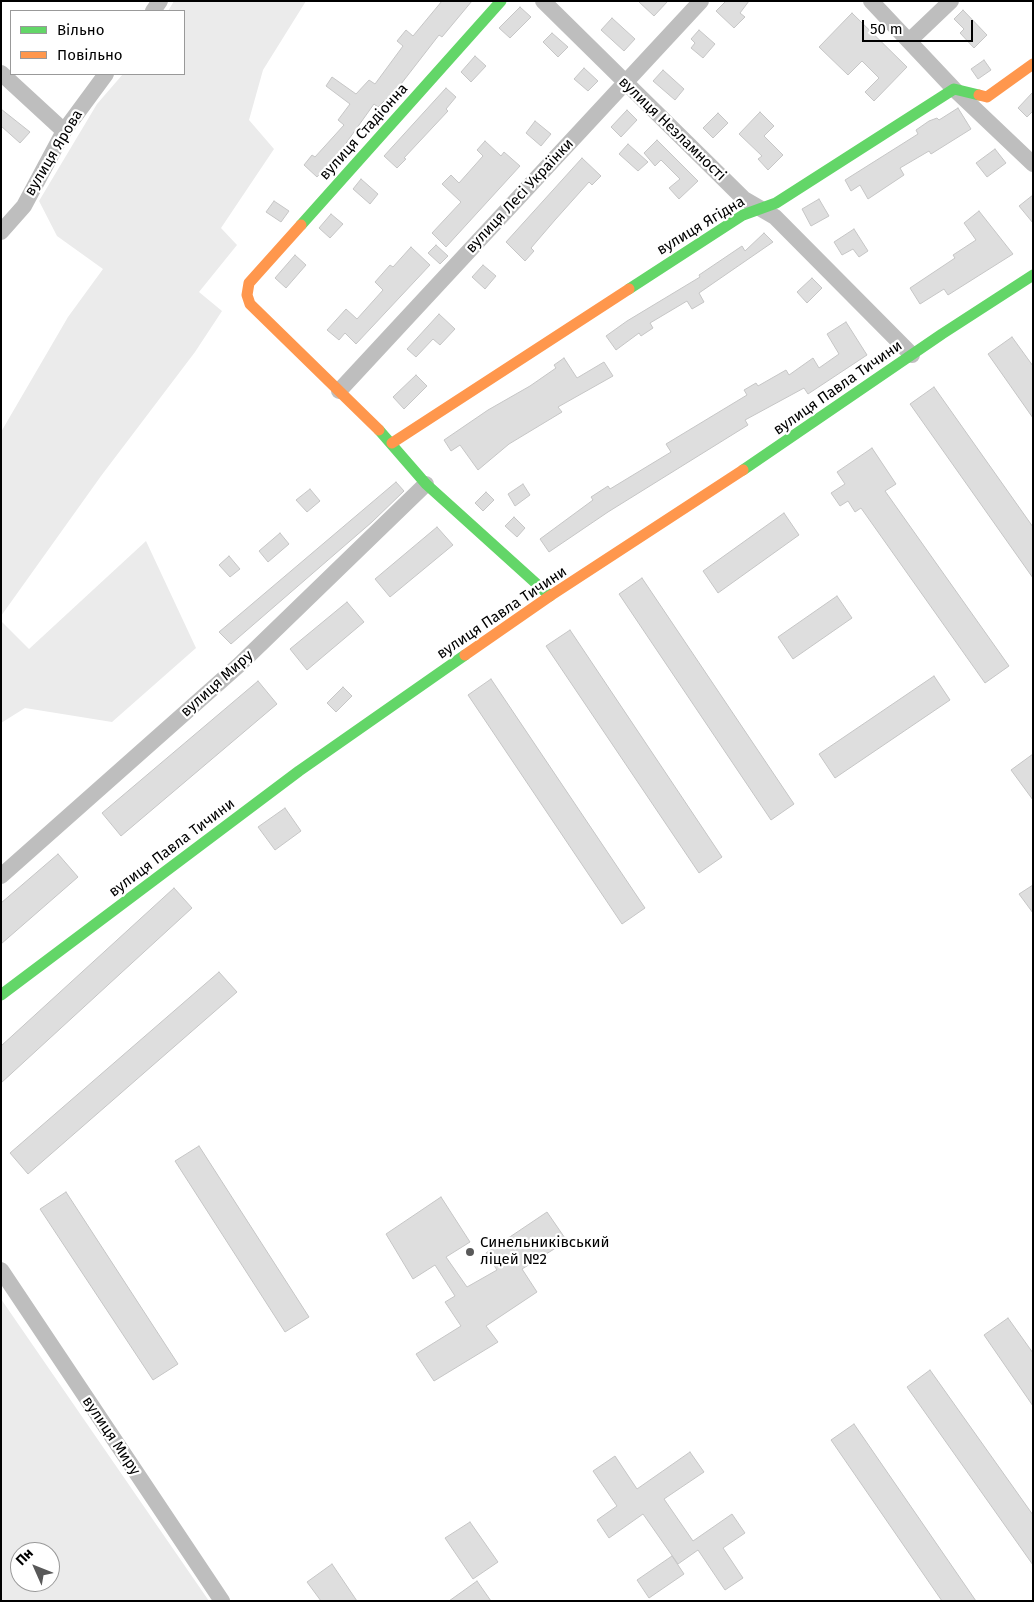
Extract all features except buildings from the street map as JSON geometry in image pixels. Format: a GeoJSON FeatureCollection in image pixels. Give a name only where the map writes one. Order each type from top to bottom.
{"type":"FeatureCollection","features":[{"type":"Feature","properties":{"kind":"street","name":"вулиця Стадіонна"},"geometry":{"type":"LineString","coordinates":[[339,391],[250,304],[247,295],[249,283],[501,1]]}},
{"type":"Feature","properties":{"kind":"street","name":"вулиця Незламності"},"geometry":{"type":"LineString","coordinates":[[543,1],[624,83],[744,199],[775,217],[912,355]]}},
{"type":"Feature","properties":{"kind":"street","name":"вулиця Лесі Українки"},"geometry":{"type":"LineString","coordinates":[[339,391],[701,1]]}},
{"type":"Feature","properties":{"kind":"street"},"geometry":{"type":"LineString","coordinates":[[871,1],[954,89],[1033,164]]}},
{"type":"Feature","properties":{"kind":"street"},"geometry":{"type":"LineString","coordinates":[[909,41],[951,1]]}},
{"type":"Feature","properties":{"kind":"street"},"geometry":{"type":"LineString","coordinates":[[954,89],[987,97],[1033,64]]}},
{"type":"Feature","properties":{"kind":"street"},"geometry":{"type":"LineString","coordinates":[[1,72],[64,131]]}},
{"type":"Feature","properties":{"kind":"street","name":"вулиця Ярова"},"geometry":{"type":"LineString","coordinates":[[1,232],[24,206],[64,131],[105,75]]}},
{"type":"Feature","properties":{"kind":"street","name":"вулиця Ягідна"},"geometry":{"type":"LineString","coordinates":[[392,443],[743,215],[776,203],[954,89]]}},
{"type":"Feature","properties":{"kind":"street","name":"вулиця Павла Тичини"},"geometry":{"type":"LineString","coordinates":[[1,995],[299,771],[550,596],[787,441],[912,355],[1031,280]]}},
{"type":"Feature","properties":{"kind":"street"},"geometry":{"type":"LineString","coordinates":[[339,391],[392,443],[426,484],[550,596]]}},
{"type":"Feature","properties":{"kind":"street","name":"вулиця Миру"},"geometry":{"type":"LineString","coordinates":[[1,876],[239,665],[426,484]]}},
{"type":"Feature","properties":{"kind":"street","name":"вулиця Миру"},"geometry":{"type":"LineString","coordinates":[[1,1270],[222,1601]]}},
{"type":"Feature","properties":{"kind":"shaded area"},"geometry":{"type":"Polygon","coordinates":[[[174,1],[306,1],[263,70],[249,120],[274,149],[221,228],[237,245],[199,292],[222,311],[195,352],[101,476],[1,616],[1,432],[68,317],[103,269],[57,236],[39,201],[97,104],[122,75],[185,75],[185,10],[169,10],[174,1]]]}},
{"type":"Feature","properties":{"kind":"shaded area"},"geometry":{"type":"Polygon","coordinates":[[[146,541],[196,648],[112,722],[25,708],[1,723],[1,621],[29,649],[146,541]]]}},
{"type":"Feature","properties":{"kind":"shaded area"},"geometry":{"type":"Polygon","coordinates":[[[1,1299],[209,1601],[1,1601],[1,1299]]]}},
{"type":"Feature","properties":{"kind":"traffic: fast"},"geometry":{"type":"LineString","coordinates":[[301,225],[501,1]]}},
{"type":"Feature","properties":{"kind":"traffic: fast"},"geometry":{"type":"LineString","coordinates":[[629,289],[743,215],[776,203],[954,89],[979,95]]}},
{"type":"Feature","properties":{"kind":"traffic: fast"},"geometry":{"type":"LineString","coordinates":[[743,470],[942,334],[1033,275]]}},
{"type":"Feature","properties":{"kind":"traffic: fast"},"geometry":{"type":"LineString","coordinates":[[379,430],[426,484],[550,596]]}},
{"type":"Feature","properties":{"kind":"traffic: fast"},"geometry":{"type":"LineString","coordinates":[[1,995],[299,771],[465,655]]}},
{"type":"Feature","properties":{"kind":"traffic: slow"},"geometry":{"type":"LineString","coordinates":[[979,95],[987,97],[1033,64]]}},
{"type":"Feature","properties":{"kind":"traffic: slow"},"geometry":{"type":"LineString","coordinates":[[301,225],[249,283],[247,295],[250,304],[379,430]]}},
{"type":"Feature","properties":{"kind":"traffic: slow"},"geometry":{"type":"LineString","coordinates":[[392,443],[629,289]]}},
{"type":"Feature","properties":{"kind":"traffic: slow"},"geometry":{"type":"LineString","coordinates":[[465,655],[550,596],[743,470]]}},
{"type":"Feature","properties":{"kind":"place","name":"Синельниківський ліцей №2"},"geometry":{"type":"Point","coordinates":[470,1252]}}]}
